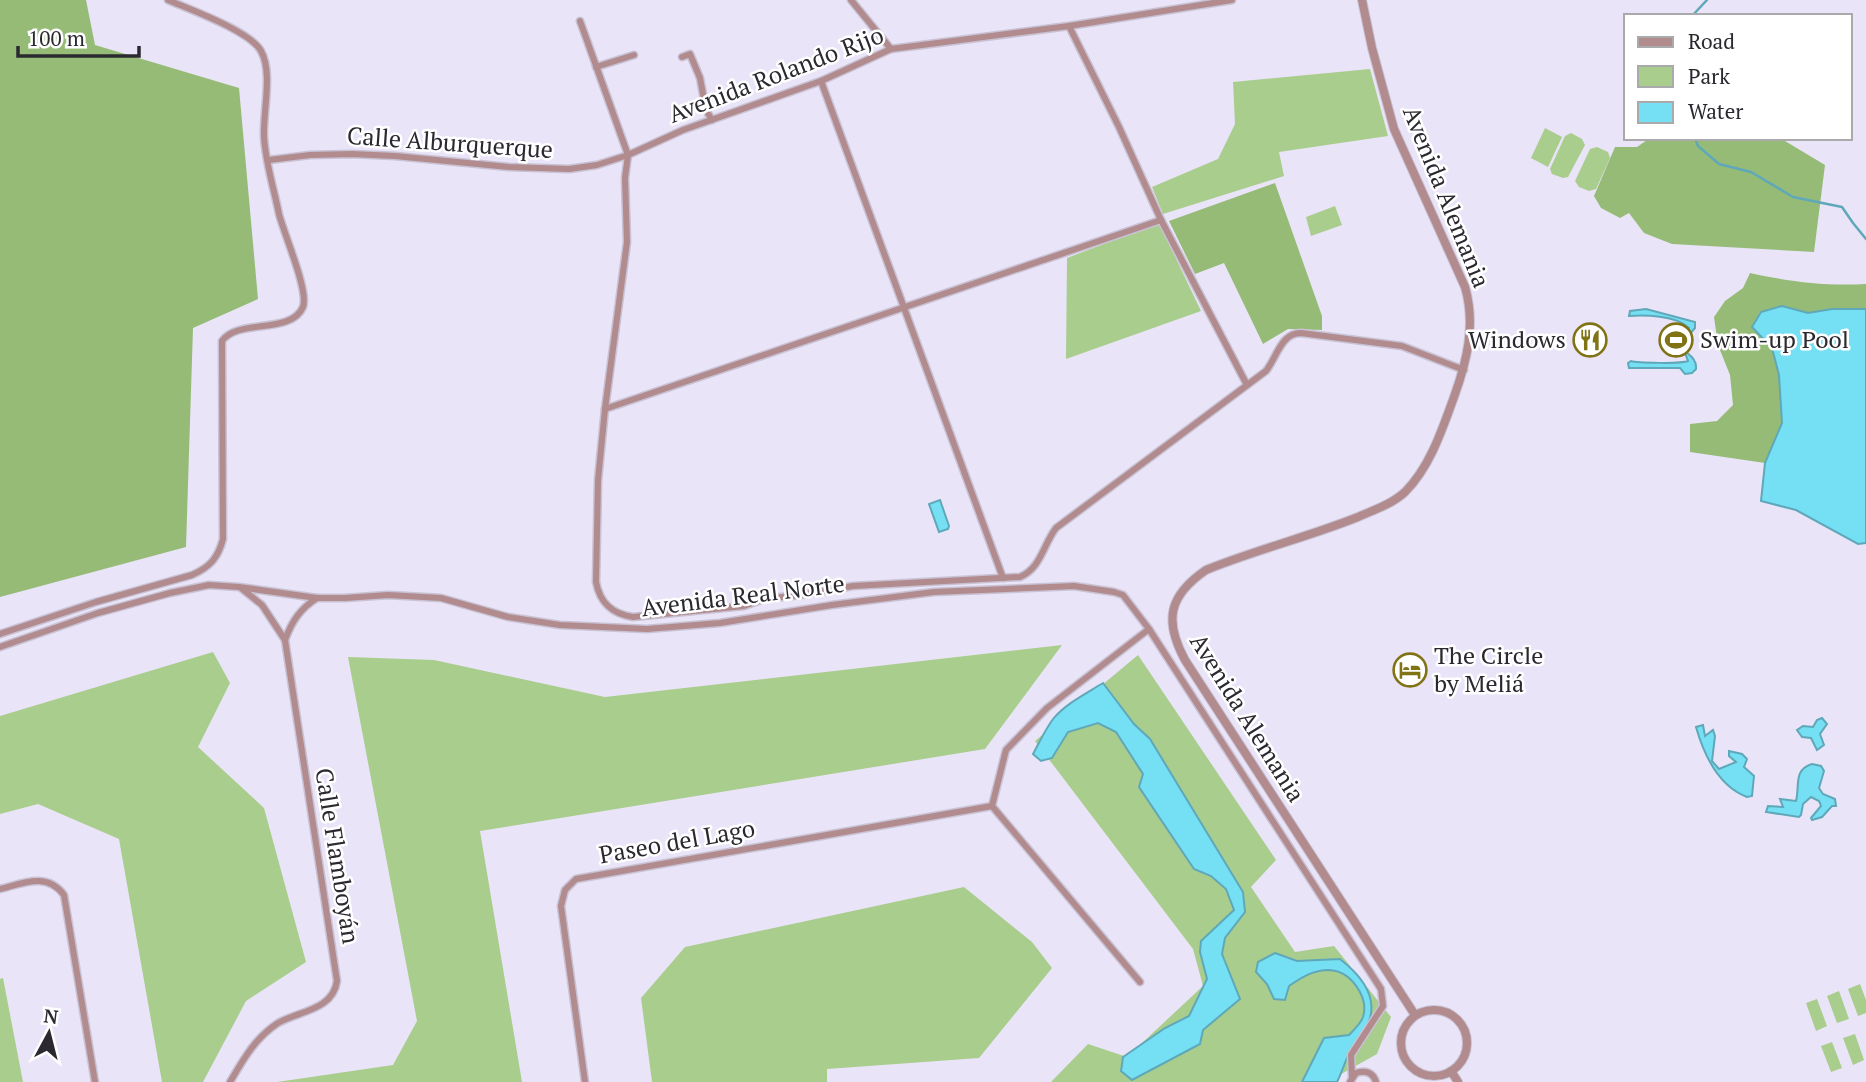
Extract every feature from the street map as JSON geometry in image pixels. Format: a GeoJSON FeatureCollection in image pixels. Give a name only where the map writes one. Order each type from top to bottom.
{"type":"FeatureCollection","features":[{"type":"Feature","properties":{"kind":"street"},"geometry":{"type":"LineString","coordinates":[[0,634],[204,570],[213,562],[223,539],[222,341],[231,333],[293,318],[302,308],[304,300],[280,218],[264,137],[266,73],[261,50],[244,34],[168,0]]}},
{"type":"Feature","properties":{"kind":"street"},"geometry":{"type":"LineString","coordinates":[[851,0],[891,49]]}},
{"type":"Feature","properties":{"kind":"street","name":"Avenida Rolando Rijo"},"geometry":{"type":"LineString","coordinates":[[628,155],[712,120],[821,81],[891,49],[1069,26],[1232,0]]}},
{"type":"Feature","properties":{"kind":"street","name":"Avenida Alemania"},"geometry":{"type":"LineString","coordinates":[[1362,0],[1394,129],[1465,287],[1471,317],[1464,370],[1435,446],[1403,494],[1375,510],[1335,526],[1206,570],[1191,580],[1178,596],[1171,625],[1185,660],[1415,1015]]}},
{"type":"Feature","properties":{"kind":"street"},"geometry":{"type":"LineString","coordinates":[[580,21],[628,155],[625,178],[627,242],[598,480],[596,582],[603,603],[611,611],[633,617],[744,606],[764,599],[853,586],[1020,577],[1035,567],[1056,528],[1247,385],[1272,363],[1284,339],[1296,332],[1402,346],[1464,370]]}},
{"type":"Feature","properties":{"kind":"street"},"geometry":{"type":"LineString","coordinates":[[1069,26],[1161,220],[1247,385]]}},
{"type":"Feature","properties":{"kind":"street"},"geometry":{"type":"LineString","coordinates":[[681,57],[690,54],[700,78],[706,110],[712,120]]}},
{"type":"Feature","properties":{"kind":"street"},"geometry":{"type":"LineString","coordinates":[[596,67],[634,55]]}},
{"type":"Feature","properties":{"kind":"street"},"geometry":{"type":"LineString","coordinates":[[821,81],[1003,578]]}},
{"type":"Feature","properties":{"kind":"street","name":"Calle Alburquerque"},"geometry":{"type":"LineString","coordinates":[[269,160],[352,154],[509,167],[569,169],[597,165],[628,155]]}},
{"type":"Feature","properties":{"kind":"street"},"geometry":{"type":"LineString","coordinates":[[605,409],[1161,220]]}},
{"type":"Feature","properties":{"kind":"street","name":"Avenida Real Norte"},"geometry":{"type":"LineString","coordinates":[[0,647],[98,613],[209,585],[317,598],[388,595],[441,598],[508,617],[560,625],[647,629],[720,622],[934,593],[1074,586],[1114,592],[1123,595],[1149,629],[1381,989],[1383,1006],[1353,1050],[1351,1079]]}},
{"type":"Feature","properties":{"kind":"street"},"geometry":{"type":"LineString","coordinates":[[239,587],[262,606],[285,639]]}},
{"type":"Feature","properties":{"kind":"street"},"geometry":{"type":"LineString","coordinates":[[285,639],[291,623],[302,608],[317,598]]}},
{"type":"Feature","properties":{"kind":"street"},"geometry":{"type":"LineString","coordinates":[[1140,982],[992,806],[1006,750],[1047,708],[1149,629]]}},
{"type":"Feature","properties":{"kind":"street","name":"Calle Flamboyán"},"geometry":{"type":"LineString","coordinates":[[230,1082],[248,1050],[278,1024],[332,997],[337,981],[285,639]]}},
{"type":"Feature","properties":{"kind":"street","name":"Paseo del Lago"},"geometry":{"type":"LineString","coordinates":[[585,1082],[561,906],[565,890],[576,878],[992,806]]}},
{"type":"Feature","properties":{"kind":"street"},"geometry":{"type":"LineString","coordinates":[[0,889],[42,880],[59,887],[64,895],[94,1082]]}},
{"type":"Feature","properties":{"kind":"street"},"geometry":{"type":"LineString","coordinates":[[1424,1011],[1442,1011],[1458,1020],[1464,1029],[1467,1038],[1464,1057],[1451,1071],[1433,1076],[1415,1070],[1402,1055],[1401,1037],[1415,1015],[1424,1011]]}},
{"type":"Feature","properties":{"kind":"street"},"geometry":{"type":"LineString","coordinates":[[1351,1065],[1361,1072],[1371,1074],[1376,1082]]}},
{"type":"Feature","properties":{"kind":"street"},"geometry":{"type":"LineString","coordinates":[[1451,1071],[1458,1082]]}},
{"type":"Feature","properties":{"kind":"street"},"geometry":{"type":"LineString","coordinates":[[1351,1079],[1361,1072]]}},
{"type":"Feature","properties":{"kind":"green space"},"geometry":{"type":"Polygon","coordinates":[[[0,0],[86,0],[95,45],[239,88],[258,299],[193,328],[186,547],[0,597],[0,0]]]}},
{"type":"Feature","properties":{"kind":"green space"},"geometry":{"type":"Polygon","coordinates":[[[1370,69],[1388,136],[1279,152],[1284,176],[1163,214],[1152,187],[1218,159],[1235,124],[1233,82],[1370,69]]]}},
{"type":"Feature","properties":{"kind":"green space"},"geometry":{"type":"Polygon","coordinates":[[[1545,128],[1562,137],[1548,167],[1531,158],[1545,128]]]}},
{"type":"Feature","properties":{"kind":"green space"},"geometry":{"type":"Polygon","coordinates":[[[1571,133],[1582,139],[1585,145],[1568,177],[1563,178],[1552,174],[1550,169],[1565,136],[1571,133]]]}},
{"type":"Feature","properties":{"kind":"green space"},"geometry":{"type":"Polygon","coordinates":[[[1647,140],[1783,140],[1825,165],[1814,252],[1672,244],[1644,233],[1629,213],[1620,218],[1601,208],[1594,196],[1615,147],[1637,147],[1647,140]]]}},
{"type":"Feature","properties":{"kind":"green space"},"geometry":{"type":"Polygon","coordinates":[[[1597,147],[1608,152],[1610,158],[1596,189],[1589,191],[1579,187],[1575,181],[1590,149],[1597,147]]]}},
{"type":"Feature","properties":{"kind":"green space"},"geometry":{"type":"Polygon","coordinates":[[[1275,183],[1322,316],[1322,330],[1288,329],[1263,344],[1224,263],[1195,274],[1169,221],[1275,183]]]}},
{"type":"Feature","properties":{"kind":"green space"},"geometry":{"type":"Polygon","coordinates":[[[1335,206],[1342,225],[1311,236],[1306,217],[1335,206]]]}},
{"type":"Feature","properties":{"kind":"green space"},"geometry":{"type":"Polygon","coordinates":[[[1159,223],[1201,311],[1066,359],[1067,258],[1159,223]]]}},
{"type":"Feature","properties":{"kind":"green space"},"geometry":{"type":"Polygon","coordinates":[[[1750,273],[1808,283],[1866,284],[1866,309],[1832,309],[1808,313],[1782,307],[1760,312],[1752,327],[1772,348],[1779,375],[1782,423],[1765,463],[1690,452],[1690,424],[1717,421],[1733,405],[1730,375],[1718,345],[1714,317],[1725,301],[1743,288],[1750,273]]]}},
{"type":"Feature","properties":{"kind":"green space"},"geometry":{"type":"Polygon","coordinates":[[[1062,645],[985,749],[480,831],[522,1082],[277,1082],[393,1065],[417,1021],[348,657],[434,660],[605,697],[1062,645]]]}},
{"type":"Feature","properties":{"kind":"green space"},"geometry":{"type":"Polygon","coordinates":[[[213,652],[230,683],[198,747],[264,808],[306,962],[246,1001],[203,1082],[162,1082],[119,839],[38,804],[0,814],[0,716],[213,652]]]}},
{"type":"Feature","properties":{"kind":"green space"},"geometry":{"type":"Polygon","coordinates":[[[1138,655],[1276,860],[1251,887],[1295,952],[1334,946],[1391,1017],[1377,1054],[1327,1082],[1051,1082],[1088,1044],[1127,1057],[1203,986],[1193,949],[1035,741],[1138,655]]]}},
{"type":"Feature","properties":{"kind":"green space"},"geometry":{"type":"Polygon","coordinates":[[[964,887],[1032,942],[1052,968],[979,1058],[827,1069],[827,1082],[652,1082],[641,998],[685,947],[964,887]]]}},
{"type":"Feature","properties":{"kind":"green space"},"geometry":{"type":"Polygon","coordinates":[[[3,978],[23,1082],[0,1082],[0,979],[3,978]]]}},
{"type":"Feature","properties":{"kind":"green space"},"geometry":{"type":"Polygon","coordinates":[[[1860,984],[1866,1000],[1866,1013],[1858,1016],[1848,989],[1860,984]]]}},
{"type":"Feature","properties":{"kind":"green space"},"geometry":{"type":"Polygon","coordinates":[[[1839,991],[1849,1019],[1837,1023],[1827,996],[1839,991]]]}},
{"type":"Feature","properties":{"kind":"green space"},"geometry":{"type":"Polygon","coordinates":[[[1817,999],[1827,1026],[1816,1031],[1806,1003],[1817,999]]]}},
{"type":"Feature","properties":{"kind":"green space"},"geometry":{"type":"Polygon","coordinates":[[[1855,1034],[1864,1060],[1853,1065],[1843,1038],[1855,1034]]]}},
{"type":"Feature","properties":{"kind":"green space"},"geometry":{"type":"Polygon","coordinates":[[[1832,1042],[1842,1068],[1831,1072],[1821,1046],[1832,1042]]]}},
{"type":"Feature","properties":{"kind":"water"},"geometry":{"type":"Polygon","coordinates":[[[1782,306],[1808,313],[1832,309],[1866,309],[1866,543],[1858,544],[1796,510],[1761,501],[1765,463],[1782,423],[1779,375],[1772,348],[1752,327],[1761,312],[1782,306]]]}},
{"type":"Feature","properties":{"kind":"water","name":"Swim-up Pool"},"geometry":{"type":"Polygon","coordinates":[[[1646,309],[1695,322],[1695,328],[1688,336],[1681,338],[1679,344],[1695,363],[1696,369],[1692,373],[1685,374],[1680,368],[1629,368],[1628,363],[1631,361],[1688,361],[1685,353],[1674,350],[1671,343],[1676,335],[1686,335],[1689,328],[1668,318],[1629,316],[1630,311],[1646,309]]]}},
{"type":"Feature","properties":{"kind":"water"},"geometry":{"type":"Polygon","coordinates":[[[940,500],[949,526],[939,532],[929,504],[940,500]]]}},
{"type":"Feature","properties":{"kind":"water"},"geometry":{"type":"Polygon","coordinates":[[[1103,683],[1134,724],[1150,739],[1243,892],[1245,912],[1225,938],[1222,954],[1240,999],[1203,1030],[1200,1044],[1132,1080],[1121,1071],[1123,1057],[1165,1028],[1189,1016],[1207,979],[1200,952],[1201,941],[1234,910],[1226,889],[1211,876],[1194,869],[1139,787],[1143,774],[1116,732],[1098,723],[1068,732],[1052,758],[1041,761],[1033,754],[1053,719],[1064,708],[1103,683]]]}},
{"type":"Feature","properties":{"kind":"water"},"geometry":{"type":"Polygon","coordinates":[[[1822,718],[1827,724],[1820,734],[1824,745],[1817,750],[1811,738],[1802,737],[1797,730],[1803,726],[1813,727],[1817,720],[1822,718]]]}},
{"type":"Feature","properties":{"kind":"water"},"geometry":{"type":"Polygon","coordinates":[[[1703,725],[1705,736],[1713,730],[1715,736],[1712,761],[1719,769],[1736,762],[1729,756],[1729,751],[1742,754],[1747,759],[1744,767],[1754,776],[1752,796],[1747,797],[1737,792],[1720,777],[1703,748],[1696,727],[1703,725]]]}},
{"type":"Feature","properties":{"kind":"water"},"geometry":{"type":"Polygon","coordinates":[[[1812,764],[1821,766],[1824,771],[1819,788],[1823,794],[1835,799],[1836,806],[1832,806],[1822,817],[1812,820],[1821,806],[1819,801],[1811,797],[1803,804],[1799,817],[1766,812],[1768,806],[1783,807],[1780,799],[1796,801],[1800,774],[1812,764]]]}},
{"type":"Feature","properties":{"kind":"water"},"geometry":{"type":"Polygon","coordinates":[[[1275,953],[1297,961],[1340,959],[1359,977],[1368,992],[1371,1000],[1370,1018],[1348,1055],[1337,1082],[1302,1082],[1324,1038],[1349,1035],[1361,1022],[1364,1009],[1361,994],[1357,986],[1344,975],[1337,971],[1323,970],[1289,986],[1285,1000],[1274,999],[1267,984],[1256,972],[1258,962],[1275,953]]]}},
{"type":"Feature","properties":{"kind":"waterway"},"geometry":{"type":"LineString","coordinates":[[1694,14],[1707,0]]}},
{"type":"Feature","properties":{"kind":"waterway"},"geometry":{"type":"LineString","coordinates":[[1696,140],[1698,146],[1719,164],[1751,172],[1793,197],[1842,207],[1866,239]]}},
{"type":"Feature","properties":{"kind":"place","name":"Windows"},"geometry":{"type":"Point","coordinates":[1590,340]}},
{"type":"Feature","properties":{"kind":"place","name":"Swim-up Pool"},"geometry":{"type":"Point","coordinates":[1676,340]}},
{"type":"Feature","properties":{"kind":"place","name":"The Circle by Meliá"},"geometry":{"type":"Point","coordinates":[1410,670]}}]}
